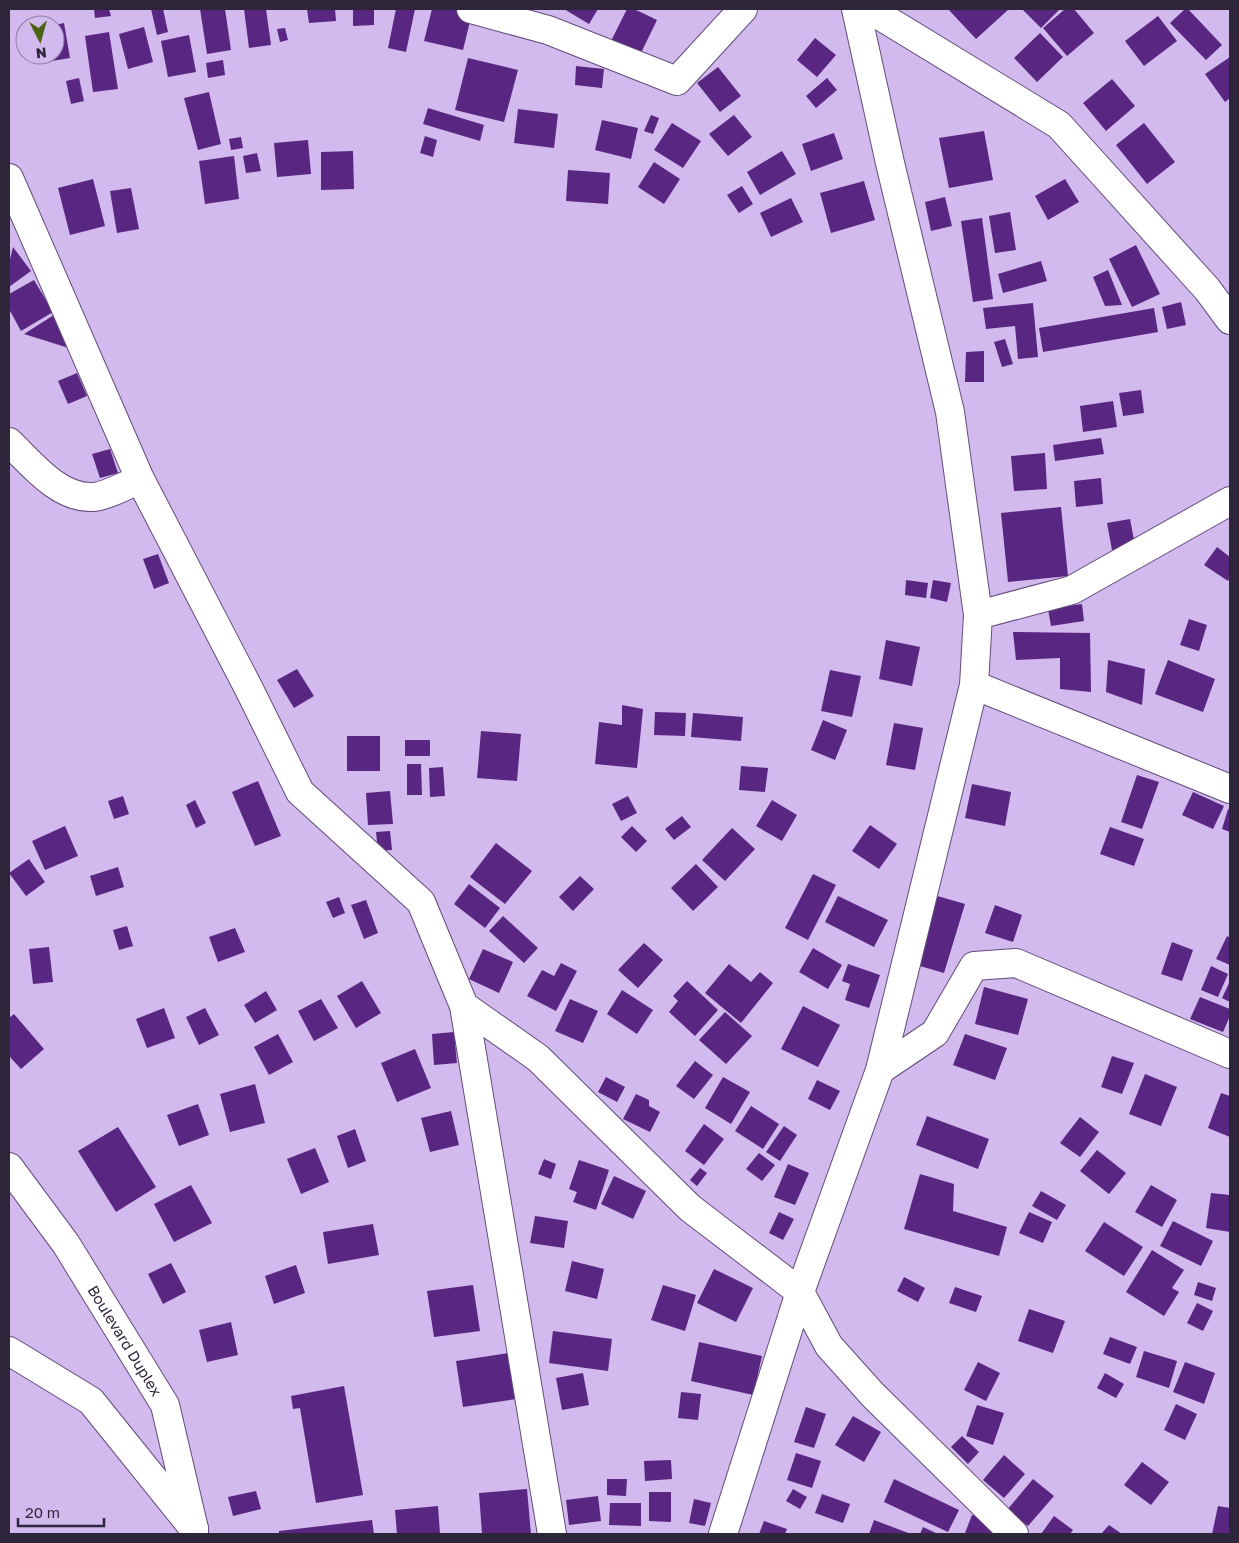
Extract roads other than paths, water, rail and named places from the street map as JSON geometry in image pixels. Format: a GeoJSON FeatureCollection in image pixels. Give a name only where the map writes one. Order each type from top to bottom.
{"type":"FeatureCollection","features":[{"type":"Feature","properties":{"kind":"street"},"geometry":{"type":"LineString","coordinates":[[471,9],[548,30],[677,81],[743,9]]}},
{"type":"Feature","properties":{"kind":"street"},"geometry":{"type":"LineString","coordinates":[[723,1534],[800,1292],[880,1070],[974,685],[978,615],[950,412],[890,163],[856,9]]}},
{"type":"Feature","properties":{"kind":"street"},"geometry":{"type":"LineString","coordinates":[[869,9],[1059,125],[1207,289],[1230,320]]}},
{"type":"Feature","properties":{"kind":"street"},"geometry":{"type":"LineString","coordinates":[[9,178],[140,479],[300,792],[421,902],[464,1006],[552,1534]]}},
{"type":"Feature","properties":{"kind":"street"},"geometry":{"type":"LineString","coordinates":[[9,442],[51,481],[72,495],[95,497],[140,479]]}},
{"type":"Feature","properties":{"kind":"street"},"geometry":{"type":"LineString","coordinates":[[978,615],[1072,590],[1230,501]]}},
{"type":"Feature","properties":{"kind":"street"},"geometry":{"type":"LineString","coordinates":[[974,685],[1230,789]]}},
{"type":"Feature","properties":{"kind":"street"},"geometry":{"type":"LineString","coordinates":[[880,1070],[935,1033],[974,966],[1016,963],[1230,1054]]}},
{"type":"Feature","properties":{"kind":"street"},"geometry":{"type":"LineString","coordinates":[[464,1006],[538,1058],[690,1208],[800,1292],[829,1346],[873,1395],[1014,1534]]}},
{"type":"Feature","properties":{"kind":"street","name":"Boulevard Duplex"},"geometry":{"type":"LineString","coordinates":[[9,1167],[66,1244],[165,1405],[194,1532]]}},
{"type":"Feature","properties":{"kind":"street"},"geometry":{"type":"LineString","coordinates":[[9,1351],[91,1400],[194,1532]]}}]}
